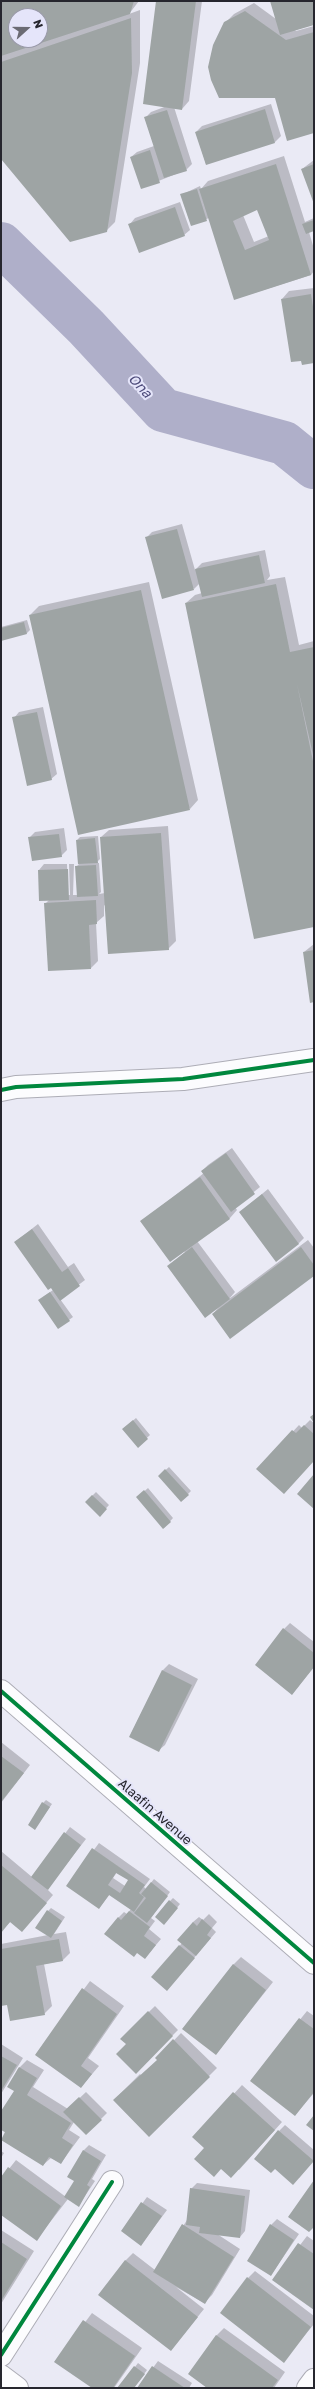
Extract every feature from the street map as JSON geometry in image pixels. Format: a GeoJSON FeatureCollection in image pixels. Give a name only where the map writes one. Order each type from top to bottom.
{"type":"FeatureCollection","features":[{"type":"Feature","properties":{"kind":"street"},"geometry":{"type":"LineString","coordinates":[[1,1090],[16,1087],[183,1078],[314,1060]]}},
{"type":"Feature","properties":{"kind":"street","name":"Alaafin Avenue"},"geometry":{"type":"LineString","coordinates":[[1,1691],[314,1963]]}},
{"type":"Feature","properties":{"kind":"street"},"geometry":{"type":"LineString","coordinates":[[1,2355],[112,2182]]}},
{"type":"Feature","properties":{"kind":"street"},"geometry":{"type":"LineString","coordinates":[[1,2376],[17,2388]]}},
{"type":"Feature","properties":{"kind":"street"},"geometry":{"type":"LineString","coordinates":[[308,2388],[314,2380]]}},
{"type":"Feature","properties":{"kind":"building"},"geometry":{"type":"Polygon","coordinates":[[[1,1],[134,1],[130,14],[48,41],[48,8],[8,8],[8,48],[26,48],[1,56],[1,1]]]}},
{"type":"Feature","properties":{"kind":"building"},"geometry":{"type":"Polygon","coordinates":[[[156,1],[196,1],[182,110],[143,104],[156,1]]]}},
{"type":"Feature","properties":{"kind":"building"},"geometry":{"type":"Polygon","coordinates":[[[270,1],[314,1],[314,25],[280,35],[270,1]]]}},
{"type":"Feature","properties":{"kind":"building"},"geometry":{"type":"Polygon","coordinates":[[[245,11],[286,40],[314,32],[314,133],[287,141],[275,98],[219,98],[211,80],[208,67],[213,45],[224,22],[245,11]]]}},
{"type":"Feature","properties":{"kind":"building"},"geometry":{"type":"Polygon","coordinates":[[[131,18],[132,73],[107,232],[70,242],[1,159],[1,62],[42,48],[48,48],[48,46],[131,18]]]}},
{"type":"Feature","properties":{"kind":"building"},"geometry":{"type":"Polygon","coordinates":[[[265,109],[275,143],[206,165],[195,132],[265,109]]]}},
{"type":"Feature","properties":{"kind":"building"},"geometry":{"type":"Polygon","coordinates":[[[167,110],[187,171],[164,178],[144,117],[167,110]]]}},
{"type":"Feature","properties":{"kind":"building"},"geometry":{"type":"Polygon","coordinates":[[[150,150],[160,183],[141,189],[130,157],[150,150]]]}},
{"type":"Feature","properties":{"kind":"building"},"geometry":{"type":"Polygon","coordinates":[[[276,164],[311,275],[234,300],[199,189],[276,164]],[[257,210],[233,221],[245,250],[269,240],[257,210]]]}},
{"type":"Feature","properties":{"kind":"building"},"geometry":{"type":"Polygon","coordinates":[[[314,164],[314,204],[301,169],[314,164]]]}},
{"type":"Feature","properties":{"kind":"building"},"geometry":{"type":"Polygon","coordinates":[[[197,189],[207,221],[191,226],[180,194],[197,189]]]}},
{"type":"Feature","properties":{"kind":"building"},"geometry":{"type":"Polygon","coordinates":[[[175,207],[185,236],[139,253],[128,224],[175,207]]]}},
{"type":"Feature","properties":{"kind":"building"},"geometry":{"type":"Polygon","coordinates":[[[314,220],[314,231],[306,234],[302,224],[314,220]]]}},
{"type":"Feature","properties":{"kind":"building"},"geometry":{"type":"Polygon","coordinates":[[[311,294],[314,313],[314,363],[302,365],[301,361],[291,362],[281,299],[311,294]]]}},
{"type":"Feature","properties":{"kind":"building"},"geometry":{"type":"Polygon","coordinates":[[[177,529],[194,590],[162,599],[145,537],[177,529]]]}},
{"type":"Feature","properties":{"kind":"building"},"geometry":{"type":"Polygon","coordinates":[[[259,555],[265,583],[202,597],[195,569],[259,555]]]}},
{"type":"Feature","properties":{"kind":"building"},"geometry":{"type":"Polygon","coordinates":[[[276,584],[290,652],[314,647],[314,759],[297,684],[314,766],[314,927],[254,939],[185,603],[276,584]]]}},
{"type":"Feature","properties":{"kind":"building"},"geometry":{"type":"Polygon","coordinates":[[[141,590],[190,810],[78,835],[29,615],[141,590]]]}},
{"type":"Feature","properties":{"kind":"building"},"geometry":{"type":"Polygon","coordinates":[[[24,622],[27,634],[1,641],[1,628],[24,622]]]}},
{"type":"Feature","properties":{"kind":"building"},"geometry":{"type":"Polygon","coordinates":[[[37,712],[52,780],[27,786],[12,717],[37,712]]]}},
{"type":"Feature","properties":{"kind":"building"},"geometry":{"type":"Polygon","coordinates":[[[161,833],[169,950],[108,954],[100,837],[161,833]]]}},
{"type":"Feature","properties":{"kind":"building"},"geometry":{"type":"Polygon","coordinates":[[[59,834],[62,857],[32,861],[28,837],[59,834]]]}},
{"type":"Feature","properties":{"kind":"building"},"geometry":{"type":"Polygon","coordinates":[[[95,838],[98,863],[78,864],[76,840],[95,838]]]}},
{"type":"Feature","properties":{"kind":"building"},"geometry":{"type":"Polygon","coordinates":[[[96,865],[98,896],[77,897],[75,866],[96,865]]]}},
{"type":"Feature","properties":{"kind":"building"},"geometry":{"type":"Polygon","coordinates":[[[68,869],[69,900],[39,901],[38,870],[68,869]]]}},
{"type":"Feature","properties":{"kind":"building"},"geometry":{"type":"Polygon","coordinates":[[[96,900],[97,924],[89,925],[91,969],[48,971],[44,903],[96,900]]]}},
{"type":"Feature","properties":{"kind":"building"},"geometry":{"type":"Polygon","coordinates":[[[314,950],[314,1002],[310,1003],[303,952],[314,950]]]}},
{"type":"Feature","properties":{"kind":"building"},"geometry":{"type":"Polygon","coordinates":[[[226,1153],[255,1194],[231,1212],[201,1171],[226,1153]]]}},
{"type":"Feature","properties":{"kind":"building"},"geometry":{"type":"Polygon","coordinates":[[[200,1177],[230,1219],[170,1262],[140,1221],[200,1177]]]}},
{"type":"Feature","properties":{"kind":"building"},"geometry":{"type":"Polygon","coordinates":[[[262,1194],[299,1244],[276,1262],[239,1212],[262,1194]]]}},
{"type":"Feature","properties":{"kind":"building"},"geometry":{"type":"Polygon","coordinates":[[[32,1229],[62,1272],[68,1268],[80,1286],[60,1301],[51,1288],[48,1290],[14,1242],[32,1229]]]}},
{"type":"Feature","properties":{"kind":"building"},"geometry":{"type":"Polygon","coordinates":[[[192,1247],[230,1299],[205,1318],[167,1266],[192,1247]]]}},
{"type":"Feature","properties":{"kind":"building"},"geometry":{"type":"Polygon","coordinates":[[[301,1247],[314,1265],[314,1276],[230,1339],[212,1314],[301,1247]]]}},
{"type":"Feature","properties":{"kind":"building"},"geometry":{"type":"Polygon","coordinates":[[[50,1292],[70,1321],[58,1329],[38,1300],[50,1292]]]}},
{"type":"Feature","properties":{"kind":"building"},"geometry":{"type":"Polygon","coordinates":[[[314,1414],[314,1423],[310,1417],[314,1414]]]}},
{"type":"Feature","properties":{"kind":"building"},"geometry":{"type":"Polygon","coordinates":[[[133,1420],[148,1439],[138,1448],[122,1429],[133,1420]]]}},
{"type":"Feature","properties":{"kind":"building"},"geometry":{"type":"Polygon","coordinates":[[[304,1425],[314,1434],[314,1461],[284,1494],[256,1469],[292,1430],[296,1433],[304,1425]]]}},
{"type":"Feature","properties":{"kind":"building"},"geometry":{"type":"Polygon","coordinates":[[[165,1469],[189,1495],[181,1502],[158,1476],[165,1469]]]}},
{"type":"Feature","properties":{"kind":"building"},"geometry":{"type":"Polygon","coordinates":[[[314,1474],[314,1509],[297,1494],[314,1474]]]}},
{"type":"Feature","properties":{"kind":"building"},"geometry":{"type":"Polygon","coordinates":[[[144,1490],[171,1522],[163,1529],[136,1497],[144,1490]]]}},
{"type":"Feature","properties":{"kind":"building"},"geometry":{"type":"Polygon","coordinates":[[[92,1495],[107,1509],[100,1517],[85,1502],[92,1495]]]}},
{"type":"Feature","properties":{"kind":"building"},"geometry":{"type":"Polygon","coordinates":[[[283,1628],[314,1653],[314,1667],[292,1695],[255,1665],[283,1628]]]}},
{"type":"Feature","properties":{"kind":"building"},"geometry":{"type":"Polygon","coordinates":[[[162,1670],[192,1685],[159,1752],[129,1737],[162,1670]]]}},
{"type":"Feature","properties":{"kind":"building"},"geometry":{"type":"Polygon","coordinates":[[[1,1756],[24,1773],[1,1802],[1,1756]]]}},
{"type":"Feature","properties":{"kind":"building"},"geometry":{"type":"Polygon","coordinates":[[[42,1802],[50,1807],[35,1830],[28,1825],[42,1802]]]}},
{"type":"Feature","properties":{"kind":"building"},"geometry":{"type":"Polygon","coordinates":[[[64,1832],[81,1845],[48,1890],[31,1877],[64,1832]]]}},
{"type":"Feature","properties":{"kind":"building"},"geometry":{"type":"Polygon","coordinates":[[[92,1848],[145,1885],[139,1893],[144,1897],[134,1912],[109,1895],[99,1909],[66,1886],[92,1848]],[[116,1873],[108,1885],[120,1893],[128,1880],[116,1873]]]}},
{"type":"Feature","properties":{"kind":"building"},"geometry":{"type":"Polygon","coordinates":[[[1,1865],[47,1903],[22,1932],[10,1922],[1,1933],[1,1865]]]}},
{"type":"Feature","properties":{"kind":"building"},"geometry":{"type":"Polygon","coordinates":[[[151,1882],[168,1896],[147,1923],[134,1913],[146,1898],[141,1894],[151,1882]]]}},
{"type":"Feature","properties":{"kind":"building"},"geometry":{"type":"Polygon","coordinates":[[[169,1900],[178,1908],[164,1925],[155,1917],[169,1900]]]}},
{"type":"Feature","properties":{"kind":"building"},"geometry":{"type":"Polygon","coordinates":[[[47,1910],[62,1921],[51,1938],[35,1928],[47,1910]]]}},
{"type":"Feature","properties":{"kind":"building"},"geometry":{"type":"Polygon","coordinates":[[[129,1911],[150,1927],[144,1936],[156,1945],[145,1959],[137,1953],[134,1957],[104,1934],[118,1917],[121,1920],[129,1911]]]}},
{"type":"Feature","properties":{"kind":"building"},"geometry":{"type":"Polygon","coordinates":[[[202,1919],[212,1928],[207,1935],[211,1938],[196,1956],[177,1940],[193,1922],[197,1926],[202,1919]]]}},
{"type":"Feature","properties":{"kind":"building"},"geometry":{"type":"Polygon","coordinates":[[[59,1939],[63,1961],[36,1966],[45,2015],[10,2021],[7,2005],[1,2006],[1,1949],[59,1939]]]}},
{"type":"Feature","properties":{"kind":"building"},"geometry":{"type":"Polygon","coordinates":[[[179,1945],[195,1958],[167,1991],[151,1977],[179,1945]]]}},
{"type":"Feature","properties":{"kind":"building"},"geometry":{"type":"Polygon","coordinates":[[[233,1964],[266,1990],[216,2055],[182,2029],[233,1964]]]}},
{"type":"Feature","properties":{"kind":"building"},"geometry":{"type":"Polygon","coordinates":[[[82,1988],[117,2014],[81,2066],[92,2074],[81,2088],[35,2055],[82,1988]]]}},
{"type":"Feature","properties":{"kind":"building"},"geometry":{"type":"Polygon","coordinates":[[[148,2011],[173,2036],[136,2074],[116,2054],[126,2044],[120,2039],[148,2011]]]}},
{"type":"Feature","properties":{"kind":"building"},"geometry":{"type":"Polygon","coordinates":[[[299,2018],[314,2029],[314,2092],[295,2116],[250,2081],[299,2018]]]}},
{"type":"Feature","properties":{"kind":"building"},"geometry":{"type":"Polygon","coordinates":[[[173,2039],[210,2077],[149,2137],[113,2100],[157,2060],[155,2058],[173,2039]]]}},
{"type":"Feature","properties":{"kind":"building"},"geometry":{"type":"Polygon","coordinates":[[[1,2056],[17,2065],[1,2091],[1,2056]]]}},
{"type":"Feature","properties":{"kind":"building"},"geometry":{"type":"Polygon","coordinates":[[[19,2067],[37,2078],[27,2095],[71,2123],[62,2138],[73,2145],[61,2164],[49,2157],[43,2166],[1,2140],[5,2132],[1,2130],[1,2111],[14,2091],[7,2087],[19,2067]]]}},
{"type":"Feature","properties":{"kind":"building"},"geometry":{"type":"Polygon","coordinates":[[[233,2092],[275,2130],[231,2178],[221,2169],[214,2177],[194,2159],[204,2148],[192,2137],[233,2092]]]}},
{"type":"Feature","properties":{"kind":"building"},"geometry":{"type":"Polygon","coordinates":[[[79,2097],[102,2120],[86,2135],[63,2112],[79,2097]]]}},
{"type":"Feature","properties":{"kind":"building"},"geometry":{"type":"Polygon","coordinates":[[[314,2115],[314,2131],[306,2125],[314,2115]]]}},
{"type":"Feature","properties":{"kind":"building"},"geometry":{"type":"Polygon","coordinates":[[[278,2130],[314,2161],[293,2185],[275,2169],[271,2173],[254,2159],[278,2130]]]}},
{"type":"Feature","properties":{"kind":"building"},"geometry":{"type":"Polygon","coordinates":[[[83,2150],[101,2161],[87,2185],[90,2187],[79,2207],[64,2197],[74,2181],[67,2177],[83,2150]]]}},
{"type":"Feature","properties":{"kind":"building"},"geometry":{"type":"Polygon","coordinates":[[[8,2167],[61,2206],[37,2241],[1,2215],[1,2177],[8,2167]]]}},
{"type":"Feature","properties":{"kind":"building"},"geometry":{"type":"Polygon","coordinates":[[[314,2180],[314,2227],[309,2232],[288,2217],[314,2180]]]}},
{"type":"Feature","properties":{"kind":"building"},"geometry":{"type":"Polygon","coordinates":[[[190,2188],[245,2196],[240,2238],[199,2233],[200,2227],[186,2225],[190,2188]]]}},
{"type":"Feature","properties":{"kind":"building"},"geometry":{"type":"Polygon","coordinates":[[[141,2202],[162,2216],[141,2246],[121,2231],[141,2202]]]}},
{"type":"Feature","properties":{"kind":"building"},"geometry":{"type":"Polygon","coordinates":[[[182,2224],[234,2257],[205,2304],[153,2272],[182,2224]]]}},
{"type":"Feature","properties":{"kind":"building"},"geometry":{"type":"Polygon","coordinates":[[[270,2224],[294,2240],[271,2276],[247,2261],[270,2224]]]}},
{"type":"Feature","properties":{"kind":"building"},"geometry":{"type":"Polygon","coordinates":[[[1,2242],[27,2259],[1,2301],[1,2242]]]}},
{"type":"Feature","properties":{"kind":"building"},"geometry":{"type":"Polygon","coordinates":[[[298,2243],[314,2254],[314,2310],[272,2280],[298,2243]]]}},
{"type":"Feature","properties":{"kind":"building"},"geometry":{"type":"Polygon","coordinates":[[[125,2260],[198,2317],[171,2351],[98,2295],[125,2260]]]}},
{"type":"Feature","properties":{"kind":"building"},"geometry":{"type":"Polygon","coordinates":[[[247,2277],[311,2327],[284,2363],[220,2313],[247,2277]]]}},
{"type":"Feature","properties":{"kind":"building"},"geometry":{"type":"Polygon","coordinates":[[[83,2320],[135,2356],[113,2388],[92,2388],[54,2362],[83,2320]]]}},
{"type":"Feature","properties":{"kind":"building"},"geometry":{"type":"Polygon","coordinates":[[[216,2335],[278,2380],[272,2388],[207,2388],[188,2374],[216,2335]]]}},
{"type":"Feature","properties":{"kind":"building"},"geometry":{"type":"Polygon","coordinates":[[[134,2366],[145,2374],[134,2388],[117,2388],[134,2366]]]}},
{"type":"Feature","properties":{"kind":"building"},"geometry":{"type":"Polygon","coordinates":[[[152,2366],[185,2388],[137,2388],[152,2366]]]}},
{"type":"Feature","properties":{"kind":"waterway","name":"Ona"},"geometry":{"type":"LineString","coordinates":[[1,244],[86,327],[163,410],[284,443],[314,467]]}},
{"type":"Feature","properties":{"kind":"cycle path"},"geometry":{"type":"LineString","coordinates":[[1,1090],[16,1087],[183,1079],[314,1060]]}},
{"type":"Feature","properties":{"kind":"cycle path"},"geometry":{"type":"LineString","coordinates":[[1,1691],[314,1963]]}},
{"type":"Feature","properties":{"kind":"cycle path"},"geometry":{"type":"LineString","coordinates":[[1,2355],[112,2182]]}}]}
